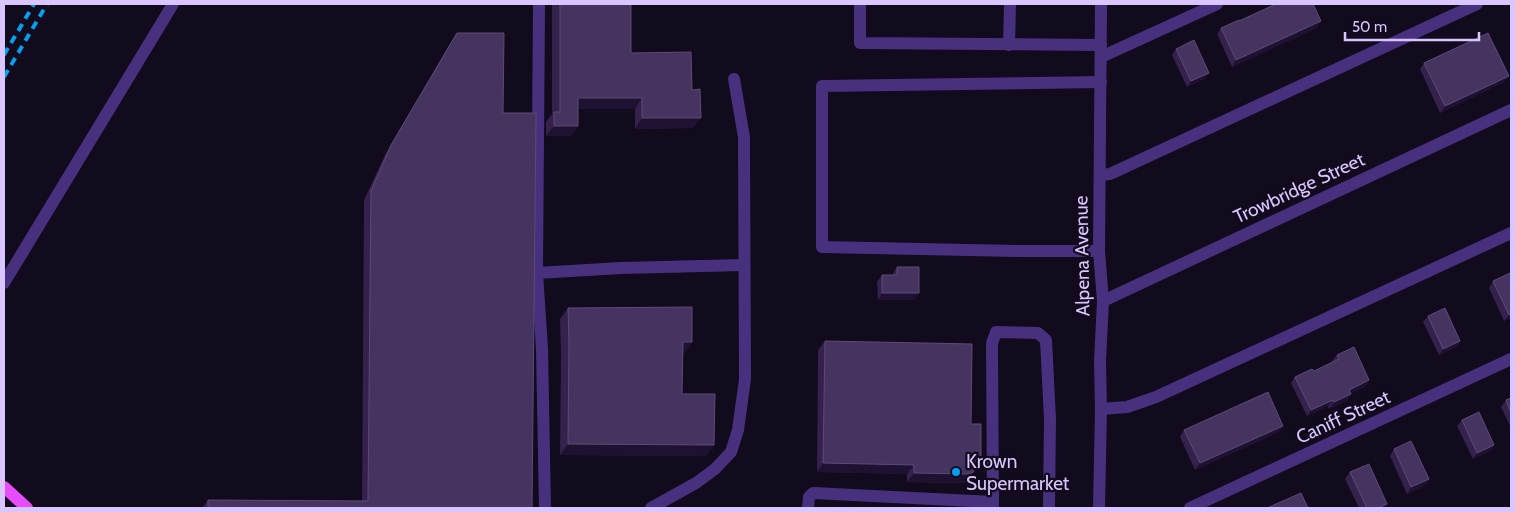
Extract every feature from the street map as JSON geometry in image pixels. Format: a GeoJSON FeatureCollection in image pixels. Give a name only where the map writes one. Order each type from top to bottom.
{"type":"FeatureCollection","features":[{"type":"Feature","properties":{"kind":"main road"},"geometry":{"type":"LineString","coordinates":[[4,487],[27,508]]}},
{"type":"Feature","properties":{"kind":"street"},"geometry":{"type":"LineString","coordinates":[[4,283],[172,4]]}},
{"type":"Feature","properties":{"kind":"street"},"geometry":{"type":"LineString","coordinates":[[539,4],[537,273],[542,349],[545,508]]}},
{"type":"Feature","properties":{"kind":"street"},"geometry":{"type":"LineString","coordinates":[[860,4],[860,43],[1010,45],[1101,51],[1218,4]]}},
{"type":"Feature","properties":{"kind":"street"},"geometry":{"type":"LineString","coordinates":[[1010,4],[1010,45]]}},
{"type":"Feature","properties":{"kind":"street","name":"Alpena Avenue"},"geometry":{"type":"LineString","coordinates":[[1099,508],[1100,361],[1103,300],[1099,251],[1102,4]]}},
{"type":"Feature","properties":{"kind":"street"},"geometry":{"type":"LineString","coordinates":[[1100,175],[1110,174],[1477,4]]}},
{"type":"Feature","properties":{"kind":"street"},"geometry":{"type":"LineString","coordinates":[[651,508],[696,483],[715,469],[731,452],[738,430],[745,379],[744,137],[734,79]]}},
{"type":"Feature","properties":{"kind":"street"},"geometry":{"type":"LineString","coordinates":[[1099,251],[822,247],[821,129],[822,86],[1101,82]]}},
{"type":"Feature","properties":{"kind":"street","name":"Trowbridge Street"},"geometry":{"type":"LineString","coordinates":[[1103,300],[1511,110]]}},
{"type":"Feature","properties":{"kind":"street"},"geometry":{"type":"LineString","coordinates":[[1101,409],[1127,407],[1156,397],[1511,233]]}},
{"type":"Feature","properties":{"kind":"street"},"geometry":{"type":"LineString","coordinates":[[537,273],[620,268],[744,265]]}},
{"type":"Feature","properties":{"kind":"street"},"geometry":{"type":"LineString","coordinates":[[808,508],[809,497],[813,493],[993,505],[992,343],[996,332],[1038,333],[1046,340],[1050,419],[1049,508]]}},
{"type":"Feature","properties":{"kind":"street","name":"Caniff Street"},"geometry":{"type":"LineString","coordinates":[[1190,508],[1511,359]]}},
{"type":"Feature","properties":{"kind":"building"},"geometry":{"type":"Polygon","coordinates":[[[560,4],[631,4],[631,53],[691,52],[692,90],[700,89],[701,118],[642,118],[642,98],[578,98],[578,126],[554,126],[554,112],[560,112],[560,4]]]}},
{"type":"Feature","properties":{"kind":"building"},"geometry":{"type":"Polygon","coordinates":[[[1276,4],[1313,4],[1321,21],[1236,60],[1221,28],[1276,4]]]}},
{"type":"Feature","properties":{"kind":"building"},"geometry":{"type":"Polygon","coordinates":[[[457,33],[504,33],[503,113],[536,113],[532,508],[208,508],[208,500],[368,501],[371,191],[391,145],[457,33]]]}},
{"type":"Feature","properties":{"kind":"building"},"geometry":{"type":"Polygon","coordinates":[[[1488,33],[1509,76],[1445,106],[1424,63],[1488,33]]]}},
{"type":"Feature","properties":{"kind":"building"},"geometry":{"type":"Polygon","coordinates":[[[1194,40],[1209,73],[1191,81],[1176,49],[1194,40]]]}},
{"type":"Feature","properties":{"kind":"building"},"geometry":{"type":"Polygon","coordinates":[[[897,267],[919,267],[919,293],[882,293],[882,275],[897,275],[897,267]]]}},
{"type":"Feature","properties":{"kind":"building"},"geometry":{"type":"Polygon","coordinates":[[[1510,273],[1511,314],[1509,315],[1493,281],[1510,273]]]}},
{"type":"Feature","properties":{"kind":"building"},"geometry":{"type":"Polygon","coordinates":[[[692,307],[692,342],[683,342],[682,394],[715,394],[714,445],[568,444],[568,308],[692,307]]]}},
{"type":"Feature","properties":{"kind":"building"},"geometry":{"type":"Polygon","coordinates":[[[1445,308],[1460,341],[1443,349],[1428,316],[1445,308]]]}},
{"type":"Feature","properties":{"kind":"building"},"geometry":{"type":"Polygon","coordinates":[[[825,341],[972,344],[971,424],[981,424],[981,463],[971,474],[914,473],[914,465],[823,463],[825,341]]]}},
{"type":"Feature","properties":{"kind":"building"},"geometry":{"type":"Polygon","coordinates":[[[1354,347],[1369,380],[1349,390],[1351,394],[1311,410],[1295,377],[1312,369],[1314,371],[1339,359],[1337,355],[1354,347]]]}},
{"type":"Feature","properties":{"kind":"building"},"geometry":{"type":"Polygon","coordinates":[[[1268,392],[1283,426],[1200,463],[1184,430],[1268,392]]]}},
{"type":"Feature","properties":{"kind":"building"},"geometry":{"type":"Polygon","coordinates":[[[1511,398],[1511,413],[1506,400],[1511,398]]]}},
{"type":"Feature","properties":{"kind":"building"},"geometry":{"type":"Polygon","coordinates":[[[1479,412],[1494,445],[1477,453],[1462,420],[1479,412]]]}},
{"type":"Feature","properties":{"kind":"building"},"geometry":{"type":"Polygon","coordinates":[[[1411,441],[1429,479],[1411,487],[1394,449],[1411,441]]]}},
{"type":"Feature","properties":{"kind":"building"},"geometry":{"type":"Polygon","coordinates":[[[1369,464],[1387,504],[1378,508],[1367,508],[1350,472],[1369,464]]]}},
{"type":"Feature","properties":{"kind":"building"},"geometry":{"type":"Polygon","coordinates":[[[1301,493],[1308,508],[1267,508],[1301,493]]]}},
{"type":"Feature","properties":{"kind":"railway"},"geometry":{"type":"LineString","coordinates":[[4,55],[34,4]]}},
{"type":"Feature","properties":{"kind":"railway"},"geometry":{"type":"LineString","coordinates":[[4,77],[47,4]]}},
{"type":"Feature","properties":{"kind":"place","name":"Krown Supermarket"},"geometry":{"type":"Point","coordinates":[956,472]}}]}
